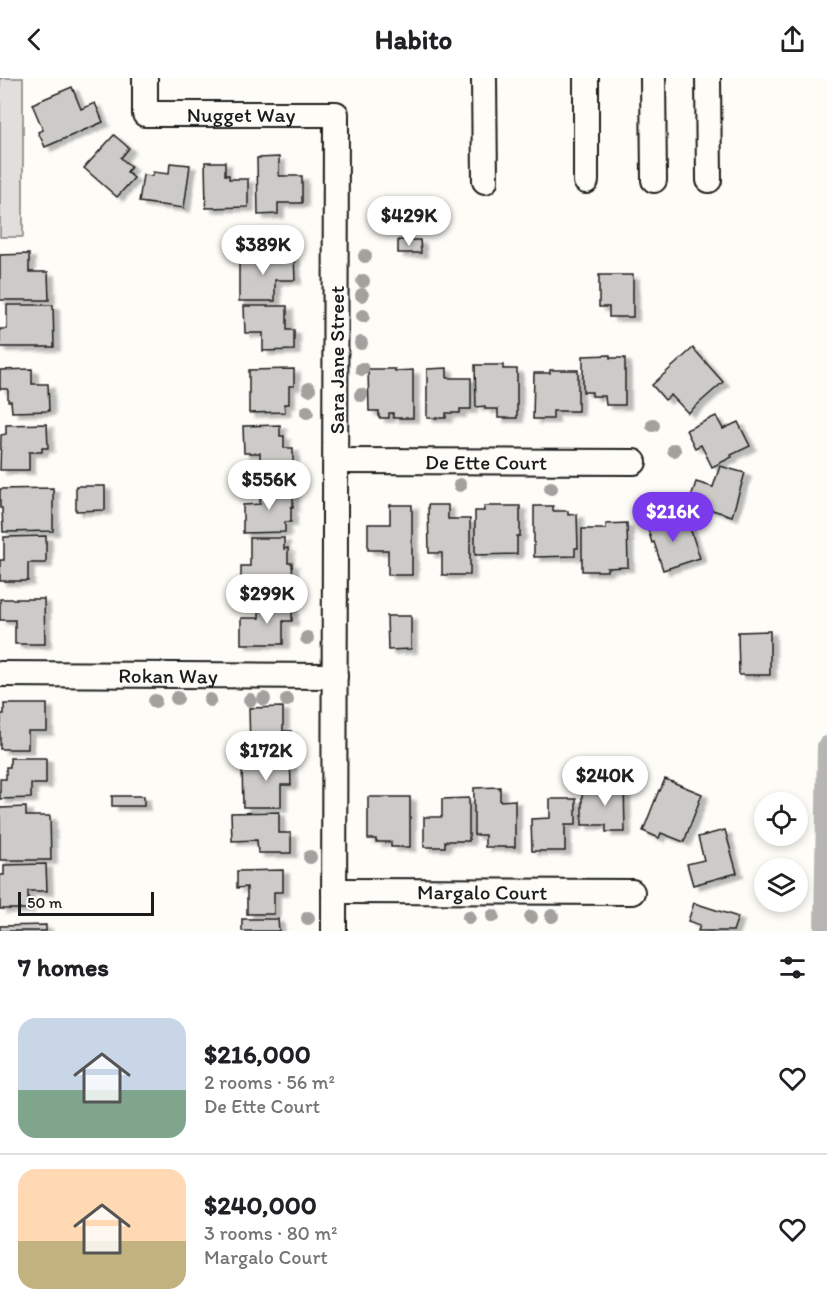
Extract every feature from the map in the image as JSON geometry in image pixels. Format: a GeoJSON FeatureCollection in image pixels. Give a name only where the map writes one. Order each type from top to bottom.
{"type":"FeatureCollection","features":[{"type":"Feature","properties":{"kind":"street","name":"Nugget Way"},"geometry":{"type":"LineString","coordinates":[[145,78],[145,114],[336,114]]}},
{"type":"Feature","properties":{"kind":"street"},"geometry":{"type":"LineString","coordinates":[[484,78],[485,181]]}},
{"type":"Feature","properties":{"kind":"street"},"geometry":{"type":"LineString","coordinates":[[586,78],[586,181]]}},
{"type":"Feature","properties":{"kind":"street"},"geometry":{"type":"LineString","coordinates":[[653,78],[654,180]]}},
{"type":"Feature","properties":{"kind":"street"},"geometry":{"type":"LineString","coordinates":[[708,78],[709,180]]}},
{"type":"Feature","properties":{"kind":"street","name":"Sara Jane Street"},"geometry":{"type":"LineString","coordinates":[[334,931],[336,114]]}},
{"type":"Feature","properties":{"kind":"street","name":"De Ette Court"},"geometry":{"type":"LineString","coordinates":[[336,461],[634,462]]}},
{"type":"Feature","properties":{"kind":"street","name":"Rokan Way"},"geometry":{"type":"LineString","coordinates":[[0,674],[336,676]]}},
{"type":"Feature","properties":{"kind":"street","name":"Margalo Court"},"geometry":{"type":"LineString","coordinates":[[334,891],[632,892]]}},
{"type":"Feature","properties":{"kind":"shaded area"},"geometry":{"type":"Polygon","coordinates":[[[0,78],[23,78],[23,237],[0,237],[0,78]]]}},
{"type":"Feature","properties":{"kind":"building"},"geometry":{"type":"Polygon","coordinates":[[[72,87],[81,109],[95,103],[103,122],[45,147],[38,132],[43,130],[32,104],[72,87]]]}},
{"type":"Feature","properties":{"kind":"building"},"geometry":{"type":"Polygon","coordinates":[[[114,135],[129,148],[121,158],[131,167],[127,172],[134,178],[117,197],[84,168],[114,135]]]}},
{"type":"Feature","properties":{"kind":"building"},"geometry":{"type":"Polygon","coordinates":[[[279,157],[279,176],[302,176],[302,203],[278,203],[278,214],[258,215],[257,158],[279,157]]]}},
{"type":"Feature","properties":{"kind":"building"},"geometry":{"type":"Polygon","coordinates":[[[205,162],[225,162],[225,175],[229,175],[229,179],[248,179],[248,207],[206,208],[205,162]]]}},
{"type":"Feature","properties":{"kind":"building"},"geometry":{"type":"Polygon","coordinates":[[[170,163],[190,165],[184,208],[139,202],[143,175],[153,176],[153,172],[169,174],[170,163]]]}},
{"type":"Feature","properties":{"kind":"building"},"geometry":{"type":"Polygon","coordinates":[[[398,240],[420,240],[421,253],[398,253],[398,240]]]}},
{"type":"Feature","properties":{"kind":"building"},"geometry":{"type":"Polygon","coordinates":[[[29,254],[29,272],[48,272],[49,300],[0,300],[0,255],[29,254]]]}},
{"type":"Feature","properties":{"kind":"building"},"geometry":{"type":"Polygon","coordinates":[[[294,256],[295,280],[275,280],[275,301],[239,301],[239,257],[294,256]]]}},
{"type":"Feature","properties":{"kind":"building"},"geometry":{"type":"Polygon","coordinates":[[[599,275],[633,275],[633,317],[609,317],[609,307],[599,307],[599,275]]]}},
{"type":"Feature","properties":{"kind":"building"},"geometry":{"type":"Polygon","coordinates":[[[7,305],[53,305],[54,347],[0,347],[0,329],[7,329],[7,305]]]}},
{"type":"Feature","properties":{"kind":"building"},"geometry":{"type":"Polygon","coordinates":[[[244,306],[287,306],[287,330],[294,330],[294,350],[263,351],[263,333],[245,333],[244,306]]]}},
{"type":"Feature","properties":{"kind":"building"},"geometry":{"type":"Polygon","coordinates":[[[693,348],[723,382],[688,413],[671,395],[665,400],[652,385],[693,348]]]}},
{"type":"Feature","properties":{"kind":"building"},"geometry":{"type":"Polygon","coordinates":[[[610,355],[610,358],[625,358],[625,405],[606,405],[605,396],[592,396],[592,392],[583,392],[583,356],[610,355]]]}},
{"type":"Feature","properties":{"kind":"building"},"geometry":{"type":"Polygon","coordinates":[[[475,365],[503,365],[503,369],[517,369],[517,418],[498,418],[498,409],[485,409],[485,406],[476,407],[475,365]]]}},
{"type":"Feature","properties":{"kind":"building"},"geometry":{"type":"Polygon","coordinates":[[[447,368],[447,378],[471,378],[471,409],[460,409],[460,413],[446,413],[446,418],[427,418],[427,369],[447,368]]]}},
{"type":"Feature","properties":{"kind":"building"},"geometry":{"type":"Polygon","coordinates":[[[32,369],[32,384],[48,384],[49,411],[12,412],[11,401],[8,401],[8,389],[0,389],[0,370],[32,369]]]}},
{"type":"Feature","properties":{"kind":"building"},"geometry":{"type":"Polygon","coordinates":[[[294,369],[294,386],[289,386],[289,404],[284,404],[285,412],[249,413],[249,370],[294,369]]]}},
{"type":"Feature","properties":{"kind":"building"},"geometry":{"type":"Polygon","coordinates":[[[368,369],[413,370],[413,418],[393,418],[393,413],[389,413],[389,418],[379,418],[379,411],[369,411],[368,369]]]}},
{"type":"Feature","properties":{"kind":"building"},"geometry":{"type":"Polygon","coordinates":[[[550,370],[578,370],[578,411],[553,411],[553,419],[533,419],[534,373],[550,373],[550,370]]]}},
{"type":"Feature","properties":{"kind":"building"},"geometry":{"type":"Polygon","coordinates":[[[716,416],[723,429],[738,422],[750,446],[712,467],[701,445],[695,448],[686,430],[716,416]]]}},
{"type":"Feature","properties":{"kind":"building"},"geometry":{"type":"Polygon","coordinates":[[[47,424],[48,448],[42,448],[42,452],[29,452],[29,470],[0,470],[1,435],[6,434],[6,425],[47,424]]]}},
{"type":"Feature","properties":{"kind":"building"},"geometry":{"type":"Polygon","coordinates":[[[280,425],[280,436],[284,436],[284,448],[293,448],[293,467],[260,470],[260,453],[244,453],[243,426],[280,425]]]}},
{"type":"Feature","properties":{"kind":"building"},"geometry":{"type":"Polygon","coordinates":[[[720,466],[745,473],[732,516],[689,503],[696,482],[713,487],[720,466]]]}},
{"type":"Feature","properties":{"kind":"building"},"geometry":{"type":"Polygon","coordinates":[[[76,486],[105,486],[105,510],[76,511],[76,486]]]}},
{"type":"Feature","properties":{"kind":"building"},"geometry":{"type":"Polygon","coordinates":[[[293,487],[291,522],[285,522],[285,532],[243,533],[243,505],[260,504],[260,488],[293,487]]]}},
{"type":"Feature","properties":{"kind":"building"},"geometry":{"type":"Polygon","coordinates":[[[53,488],[53,531],[3,532],[0,489],[53,488]]]}},
{"type":"Feature","properties":{"kind":"building"},"geometry":{"type":"Polygon","coordinates":[[[390,505],[412,505],[412,575],[388,575],[388,550],[368,550],[368,524],[390,524],[390,505]]]}},
{"type":"Feature","properties":{"kind":"building"},"geometry":{"type":"Polygon","coordinates":[[[428,505],[448,505],[448,519],[470,519],[470,575],[442,575],[442,553],[429,553],[428,505]]]}},
{"type":"Feature","properties":{"kind":"building"},"geometry":{"type":"Polygon","coordinates":[[[484,506],[520,506],[520,536],[517,536],[517,554],[475,555],[475,511],[484,511],[484,506]]]}},
{"type":"Feature","properties":{"kind":"building"},"geometry":{"type":"Polygon","coordinates":[[[534,506],[553,506],[553,511],[568,511],[568,515],[577,514],[578,548],[575,548],[575,556],[534,557],[534,506]]]}},
{"type":"Feature","properties":{"kind":"building"},"geometry":{"type":"Polygon","coordinates":[[[664,517],[668,529],[688,522],[700,558],[663,570],[646,523],[664,517]]]}},
{"type":"Feature","properties":{"kind":"building"},"geometry":{"type":"Polygon","coordinates":[[[627,523],[628,567],[607,568],[607,571],[582,571],[582,529],[606,529],[606,524],[627,523]]]}},
{"type":"Feature","properties":{"kind":"building"},"geometry":{"type":"Polygon","coordinates":[[[46,536],[46,563],[28,563],[28,581],[0,581],[0,560],[4,560],[4,537],[46,536]]]}},
{"type":"Feature","properties":{"kind":"building"},"geometry":{"type":"Polygon","coordinates":[[[250,538],[284,538],[284,549],[288,548],[288,563],[292,563],[293,581],[241,581],[241,566],[250,566],[250,538]]]}},
{"type":"Feature","properties":{"kind":"building"},"geometry":{"type":"Polygon","coordinates":[[[0,599],[44,599],[45,644],[15,644],[15,620],[0,620],[0,599]]]}},
{"type":"Feature","properties":{"kind":"building"},"geometry":{"type":"Polygon","coordinates":[[[259,603],[292,603],[292,621],[283,621],[283,644],[241,644],[241,618],[259,618],[259,603]]]}},
{"type":"Feature","properties":{"kind":"building"},"geometry":{"type":"Polygon","coordinates":[[[387,616],[411,616],[411,649],[388,650],[387,616]]]}},
{"type":"Feature","properties":{"kind":"building"},"geometry":{"type":"Polygon","coordinates":[[[770,631],[770,675],[739,675],[738,632],[770,631]]]}},
{"type":"Feature","properties":{"kind":"building"},"geometry":{"type":"Polygon","coordinates":[[[4,704],[47,704],[47,731],[28,731],[28,749],[0,749],[0,724],[1,714],[4,714],[4,704]]]}},
{"type":"Feature","properties":{"kind":"building"},"geometry":{"type":"Polygon","coordinates":[[[283,707],[283,731],[291,731],[292,749],[250,750],[249,708],[283,707]]]}},
{"type":"Feature","properties":{"kind":"building"},"geometry":{"type":"Polygon","coordinates":[[[263,757],[290,757],[291,785],[281,785],[281,807],[243,807],[242,766],[259,766],[263,763],[263,757]]]}},
{"type":"Feature","properties":{"kind":"building"},"geometry":{"type":"Polygon","coordinates":[[[10,758],[46,758],[46,784],[31,784],[31,798],[0,799],[0,779],[6,779],[6,767],[10,767],[10,758]]]}},
{"type":"Feature","properties":{"kind":"building"},"geometry":{"type":"Polygon","coordinates":[[[665,779],[702,794],[684,842],[661,833],[659,838],[643,831],[665,779]]]}},
{"type":"Feature","properties":{"kind":"building"},"geometry":{"type":"Polygon","coordinates":[[[603,782],[624,782],[625,832],[606,832],[606,825],[582,825],[582,791],[603,790],[603,782]]]}},
{"type":"Feature","properties":{"kind":"building"},"geometry":{"type":"Polygon","coordinates":[[[500,787],[500,801],[515,800],[515,847],[485,847],[485,835],[474,835],[474,788],[500,787]]]}},
{"type":"Feature","properties":{"kind":"building"},"geometry":{"type":"Polygon","coordinates":[[[112,796],[144,796],[144,806],[112,806],[112,796]]]}},
{"type":"Feature","properties":{"kind":"building"},"geometry":{"type":"Polygon","coordinates":[[[368,797],[410,797],[410,847],[391,847],[391,842],[376,842],[376,839],[368,839],[368,797]]]}},
{"type":"Feature","properties":{"kind":"building"},"geometry":{"type":"Polygon","coordinates":[[[469,798],[469,841],[445,841],[445,847],[424,847],[424,817],[442,817],[442,799],[469,798]]]}},
{"type":"Feature","properties":{"kind":"building"},"geometry":{"type":"Polygon","coordinates":[[[550,799],[576,799],[576,825],[565,825],[565,851],[532,851],[531,819],[550,818],[550,799]]]}},
{"type":"Feature","properties":{"kind":"building"},"geometry":{"type":"Polygon","coordinates":[[[26,807],[26,816],[50,816],[51,860],[0,860],[0,808],[26,807]]]}},
{"type":"Feature","properties":{"kind":"building"},"geometry":{"type":"Polygon","coordinates":[[[279,812],[279,833],[291,833],[291,853],[258,853],[257,840],[232,841],[231,813],[279,812]]]}},
{"type":"Feature","properties":{"kind":"building"},"geometry":{"type":"Polygon","coordinates":[[[725,830],[737,873],[693,885],[687,864],[704,860],[698,837],[725,830]]]}},
{"type":"Feature","properties":{"kind":"building"},"geometry":{"type":"Polygon","coordinates":[[[46,864],[47,891],[28,891],[28,909],[0,909],[0,875],[4,875],[4,865],[46,864]]]}},
{"type":"Feature","properties":{"kind":"building"},"geometry":{"type":"Polygon","coordinates":[[[283,870],[283,892],[274,892],[274,914],[247,914],[247,887],[237,888],[237,871],[283,870]]]}},
{"type":"Feature","properties":{"kind":"building"},"geometry":{"type":"Polygon","coordinates":[[[694,903],[738,917],[733,931],[698,931],[700,925],[688,921],[694,903]]]}},
{"type":"Feature","properties":{"kind":"building"},"geometry":{"type":"Polygon","coordinates":[[[242,919],[278,919],[279,931],[242,931],[242,919]]]}},
{"type":"Feature","properties":{"kind":"building"},"geometry":{"type":"Polygon","coordinates":[[[46,925],[46,931],[0,931],[0,926],[46,925]]]}},
{"type":"Feature","properties":{"kind":"waterway"},"geometry":{"type":"LineString","coordinates":[[824,931],[827,746]]}}]}
